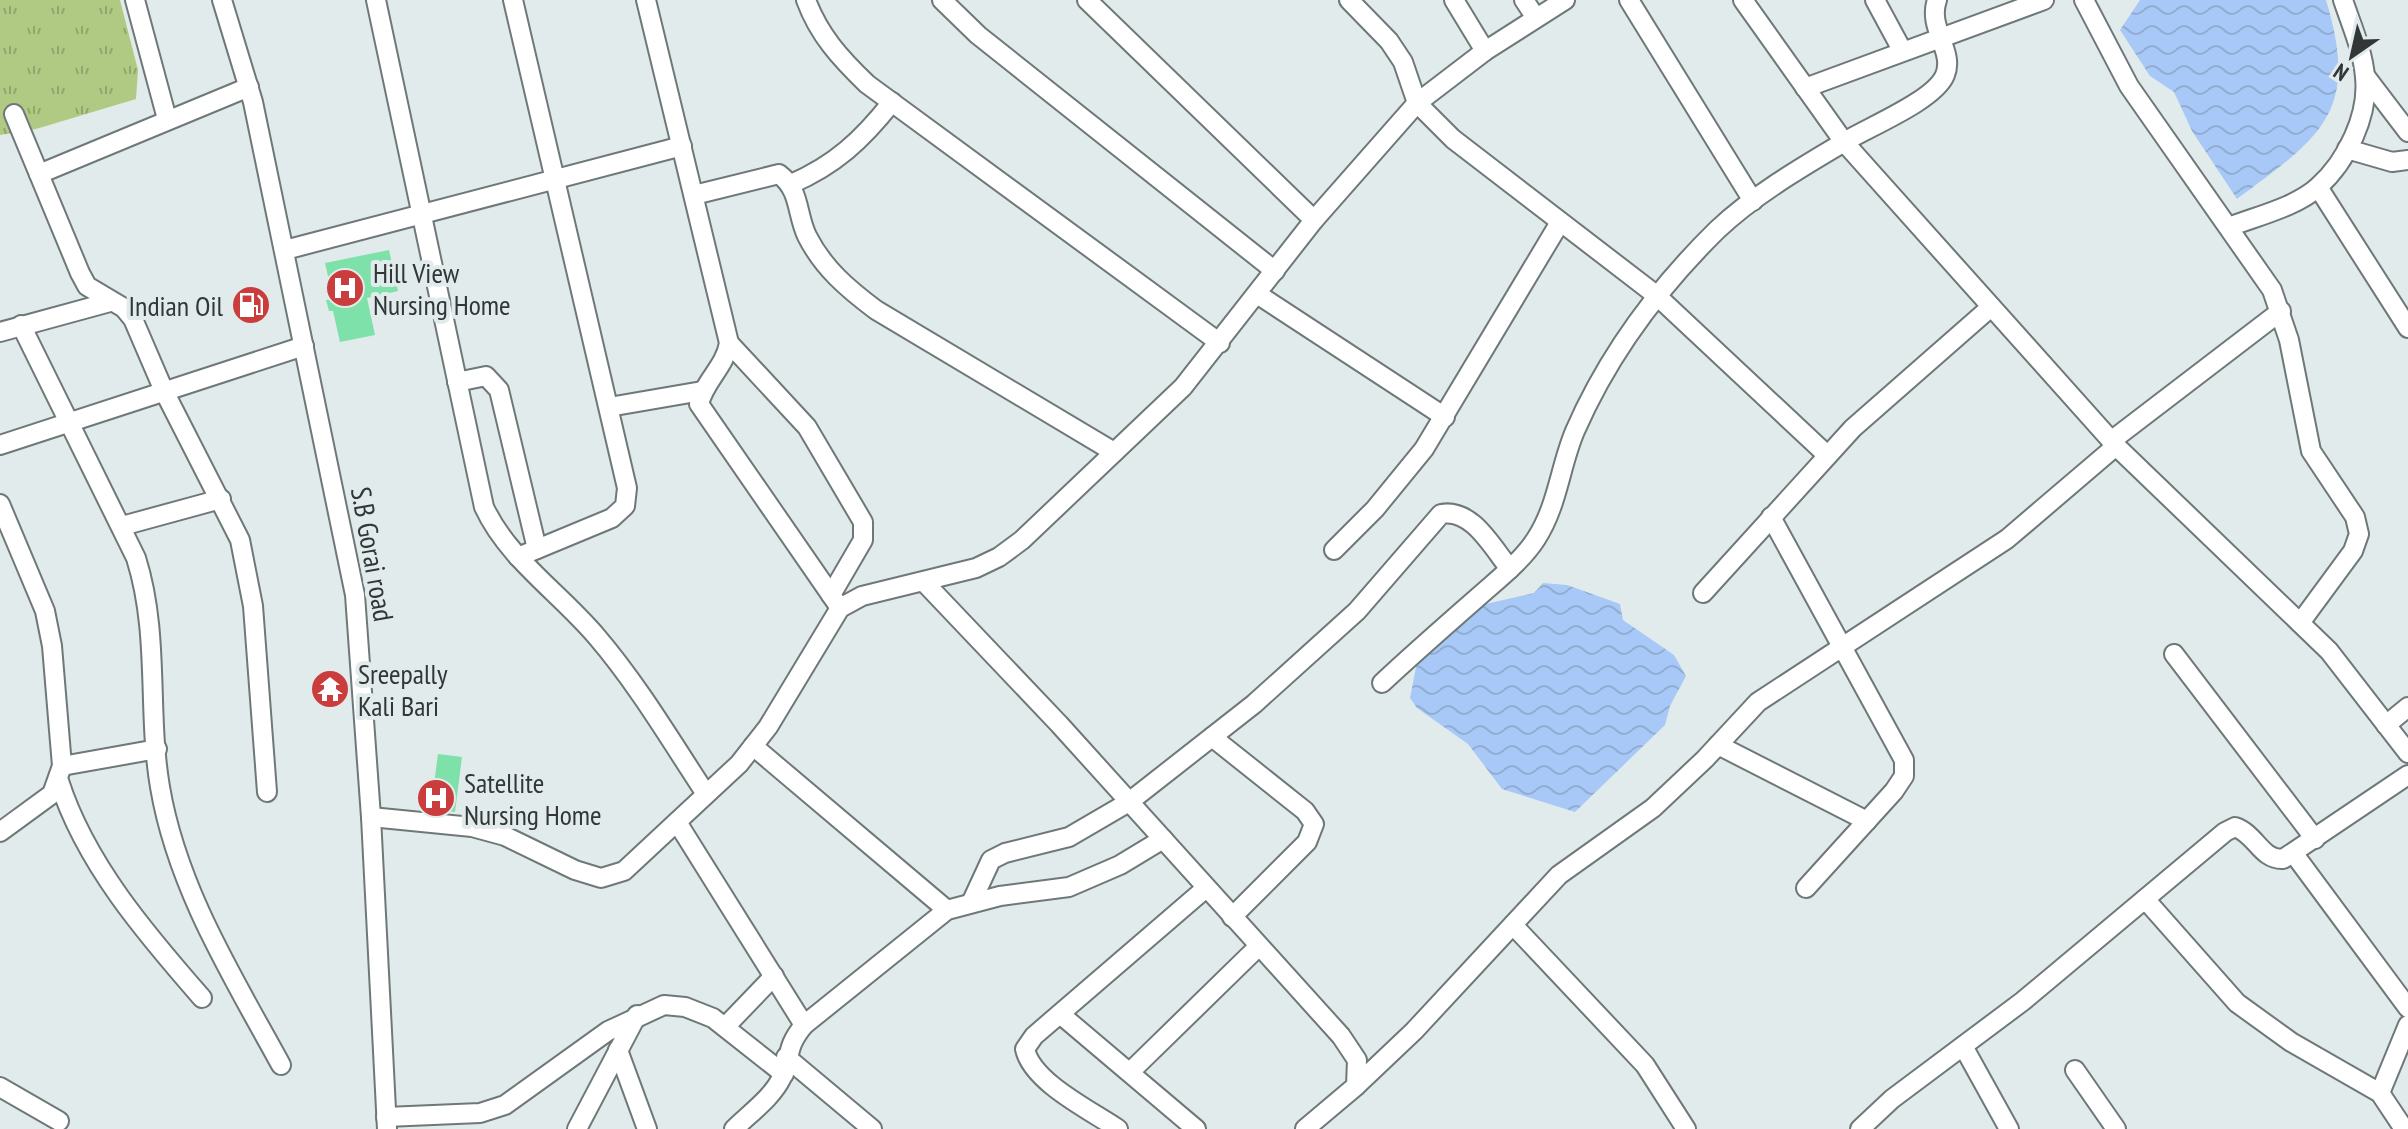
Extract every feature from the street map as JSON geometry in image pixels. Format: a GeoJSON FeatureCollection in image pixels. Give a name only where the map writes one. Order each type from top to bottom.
{"type":"FeatureCollection","features":[{"type":"Feature","properties":{"kind":"street"},"geometry":{"type":"LineString","coordinates":[[135,0],[167,119]]}},
{"type":"Feature","properties":{"kind":"street","name":"S.B Gorai road"},"geometry":{"type":"LineString","coordinates":[[222,0],[249,87],[355,595],[371,817],[387,1123]]}},
{"type":"Feature","properties":{"kind":"street"},"geometry":{"type":"LineString","coordinates":[[376,0],[484,507],[496,533],[566,602],[622,667],[706,794]]}},
{"type":"Feature","properties":{"kind":"street"},"geometry":{"type":"LineString","coordinates":[[513,0],[627,488],[625,506],[612,518],[518,557]]}},
{"type":"Feature","properties":{"kind":"street"},"geometry":{"type":"LineString","coordinates":[[646,0],[729,343],[727,359],[702,391],[699,404],[835,602]]}},
{"type":"Feature","properties":{"kind":"street"},"geometry":{"type":"LineString","coordinates":[[806,0],[814,24],[836,54],[892,102],[1220,343]]}},
{"type":"Feature","properties":{"kind":"street"},"geometry":{"type":"LineString","coordinates":[[942,0],[978,35],[1275,271]]}},
{"type":"Feature","properties":{"kind":"street"},"geometry":{"type":"LineString","coordinates":[[1087,0],[1314,220]]}},
{"type":"Feature","properties":{"kind":"street"},"geometry":{"type":"LineString","coordinates":[[1349,0],[1389,41],[1403,62],[1417,103],[1453,139],[1559,224],[1656,295],[1827,455]]}},
{"type":"Feature","properties":{"kind":"street"},"geometry":{"type":"LineString","coordinates":[[1454,0],[1485,51]]}},
{"type":"Feature","properties":{"kind":"street"},"geometry":{"type":"LineString","coordinates":[[1524,0],[1536,18]]}},
{"type":"Feature","properties":{"kind":"street"},"geometry":{"type":"LineString","coordinates":[[835,602],[924,582],[999,557],[1183,387],[1314,220],[1417,103],[1485,51],[1565,0]]}},
{"type":"Feature","properties":{"kind":"street"},"geometry":{"type":"LineString","coordinates":[[1629,0],[1753,201]]}},
{"type":"Feature","properties":{"kind":"street"},"geometry":{"type":"LineString","coordinates":[[1743,0],[1844,142],[2114,443],[2329,651],[2408,753]]}},
{"type":"Feature","properties":{"kind":"street"},"geometry":{"type":"LineString","coordinates":[[1875,0],[1902,50]]}},
{"type":"Feature","properties":{"kind":"street"},"geometry":{"type":"LineString","coordinates":[[1382,683],[1510,569],[1536,539],[1551,509],[1573,435],[1607,364],[1656,295],[1720,228],[1753,201],[1844,142],[1936,89],[1947,73],[1946,55],[1932,16],[1937,0]]}},
{"type":"Feature","properties":{"kind":"street"},"geometry":{"type":"LineString","coordinates":[[1805,88],[1939,36],[2044,0]]}},
{"type":"Feature","properties":{"kind":"street"},"geometry":{"type":"LineString","coordinates":[[2084,0],[2129,86],[2272,290],[2281,311],[2311,451],[2355,517],[2359,534],[2353,551],[2300,623]]}},
{"type":"Feature","properties":{"kind":"street"},"geometry":{"type":"LineString","coordinates":[[2343,0],[2366,77],[2408,132]]}},
{"type":"Feature","properties":{"kind":"street"},"geometry":{"type":"LineString","coordinates":[[2229,227],[2318,187],[2347,149],[2363,112],[2366,77]]}},
{"type":"Feature","properties":{"kind":"street"},"geometry":{"type":"LineString","coordinates":[[39,174],[249,87]]}},
{"type":"Feature","properties":{"kind":"street"},"geometry":{"type":"LineString","coordinates":[[791,184],[819,172],[856,145],[892,102]]}},
{"type":"Feature","properties":{"kind":"street"},"geometry":{"type":"LineString","coordinates":[[14,114],[80,273],[87,286],[124,308],[133,319],[164,391],[240,540],[249,573],[267,792]]}},
{"type":"Feature","properties":{"kind":"street"},"geometry":{"type":"LineString","coordinates":[[285,250],[682,146]]}},
{"type":"Feature","properties":{"kind":"street"},"geometry":{"type":"LineString","coordinates":[[2347,149],[2392,162],[2408,160]]}},
{"type":"Feature","properties":{"kind":"street"},"geometry":{"type":"LineString","coordinates":[[694,195],[779,174],[791,184],[805,232],[818,256],[845,287],[876,310],[1114,452]]}},
{"type":"Feature","properties":{"kind":"street"},"geometry":{"type":"LineString","coordinates":[[2318,187],[2408,328]]}},
{"type":"Feature","properties":{"kind":"street"},"geometry":{"type":"LineString","coordinates":[[1334,550],[1402,479],[1445,417],[1559,224]]}},
{"type":"Feature","properties":{"kind":"street"},"geometry":{"type":"LineString","coordinates":[[1257,294],[1445,417]]}},
{"type":"Feature","properties":{"kind":"street"},"geometry":{"type":"LineString","coordinates":[[0,332],[110,302]]}},
{"type":"Feature","properties":{"kind":"street"},"geometry":{"type":"LineString","coordinates":[[1703,593],[1827,455],[1877,406],[1991,307]]}},
{"type":"Feature","properties":{"kind":"street"},"geometry":{"type":"LineString","coordinates":[[1305,1129],[1414,1031],[1559,875],[1653,808],[1758,702],[2007,539],[2114,443],[2281,311]]}},
{"type":"Feature","properties":{"kind":"street"},"geometry":{"type":"LineString","coordinates":[[21,325],[136,558],[149,609],[160,786],[193,894],[281,1065]]}},
{"type":"Feature","properties":{"kind":"street"},"geometry":{"type":"LineString","coordinates":[[371,817],[472,827],[505,836],[575,870],[601,878],[624,871],[753,746],[835,602],[860,547],[863,522],[807,427],[729,343]]}},
{"type":"Feature","properties":{"kind":"street"},"geometry":{"type":"LineString","coordinates":[[0,445],[304,346]]}},
{"type":"Feature","properties":{"kind":"street"},"geometry":{"type":"LineString","coordinates":[[457,382],[486,376],[499,390],[537,549]]}},
{"type":"Feature","properties":{"kind":"street"},"geometry":{"type":"LineString","coordinates":[[609,407],[702,391]]}},
{"type":"Feature","properties":{"kind":"street"},"geometry":{"type":"LineString","coordinates":[[122,526],[221,499]]}},
{"type":"Feature","properties":{"kind":"street"},"geometry":{"type":"LineString","coordinates":[[0,504],[45,611],[52,646],[61,773],[70,815],[117,891],[202,998]]}},
{"type":"Feature","properties":{"kind":"street"},"geometry":{"type":"LineString","coordinates":[[972,901],[991,860],[1069,837],[1129,802],[1288,675],[1357,611],[1441,514],[1453,512],[1468,519],[1510,569]]}},
{"type":"Feature","properties":{"kind":"street"},"geometry":{"type":"LineString","coordinates":[[1771,517],[1904,760],[1904,776],[1806,888]]}},
{"type":"Feature","properties":{"kind":"street"},"geometry":{"type":"LineString","coordinates":[[0,553],[19,547]]}},
{"type":"Feature","properties":{"kind":"street"},"geometry":{"type":"LineString","coordinates":[[924,582],[1341,1036],[1357,1060],[1356,1086]]}},
{"type":"Feature","properties":{"kind":"street"},"geometry":{"type":"LineString","coordinates":[[2174,654],[2315,839]]}},
{"type":"Feature","properties":{"kind":"street"},"geometry":{"type":"LineString","coordinates":[[2386,725],[2408,707]]}},
{"type":"Feature","properties":{"kind":"street"},"geometry":{"type":"LineString","coordinates":[[1212,737],[1305,811],[1314,824],[1307,842],[1232,917]]}},
{"type":"Feature","properties":{"kind":"street"},"geometry":{"type":"LineString","coordinates":[[1718,745],[1867,821]]}},
{"type":"Feature","properties":{"kind":"street"},"geometry":{"type":"LineString","coordinates":[[753,746],[947,910]]}},
{"type":"Feature","properties":{"kind":"street"},"geometry":{"type":"LineString","coordinates":[[61,773],[157,749]]}},
{"type":"Feature","properties":{"kind":"street"},"geometry":{"type":"LineString","coordinates":[[0,832],[52,794],[61,773]]}},
{"type":"Feature","properties":{"kind":"street"},"geometry":{"type":"LineString","coordinates":[[1860,1129],[1892,1099],[1963,1046],[2225,832],[2235,827],[2244,830],[2266,855],[2275,859],[2294,854],[2408,775]]}},
{"type":"Feature","properties":{"kind":"street"},"geometry":{"type":"LineString","coordinates":[[677,822],[804,1025]]}},
{"type":"Feature","properties":{"kind":"street"},"geometry":{"type":"LineString","coordinates":[[734,1129],[774,1091],[792,1039],[804,1025],[947,910],[972,901],[1069,887],[1120,865],[1163,839]]}},
{"type":"Feature","properties":{"kind":"street"},"geometry":{"type":"LineString","coordinates":[[2294,854],[2408,1008]]}},
{"type":"Feature","properties":{"kind":"street"},"geometry":{"type":"LineString","coordinates":[[1118,1129],[1028,1064],[1025,1049],[1060,1014],[1206,888]]}},
{"type":"Feature","properties":{"kind":"street"},"geometry":{"type":"LineString","coordinates":[[2145,899],[2237,1003],[2291,1042],[2380,1093],[2404,1129]]}},
{"type":"Feature","properties":{"kind":"street"},"geometry":{"type":"LineString","coordinates":[[1513,925],[1645,1065],[1686,1129]]}},
{"type":"Feature","properties":{"kind":"street"},"geometry":{"type":"LineString","coordinates":[[1130,1072],[1258,947]]}},
{"type":"Feature","properties":{"kind":"street"},"geometry":{"type":"LineString","coordinates":[[725,1027],[774,976]]}},
{"type":"Feature","properties":{"kind":"street"},"geometry":{"type":"LineString","coordinates":[[387,1123],[480,1113],[505,1105],[608,1031],[664,1005],[685,1007],[713,1018],[785,1065],[872,1129]]}},
{"type":"Feature","properties":{"kind":"street"},"geometry":{"type":"LineString","coordinates":[[1060,1014],[1196,1129]]}},
{"type":"Feature","properties":{"kind":"street"},"geometry":{"type":"LineString","coordinates":[[577,1129],[637,1015]]}},
{"type":"Feature","properties":{"kind":"street"},"geometry":{"type":"LineString","coordinates":[[2380,1093],[2408,1025]]}},
{"type":"Feature","properties":{"kind":"street"},"geometry":{"type":"LineString","coordinates":[[1963,1046],[2009,1129]]}},
{"type":"Feature","properties":{"kind":"street"},"geometry":{"type":"LineString","coordinates":[[618,1050],[647,1129]]}},
{"type":"Feature","properties":{"kind":"street"},"geometry":{"type":"LineString","coordinates":[[2075,1070],[2116,1129]]}},
{"type":"Feature","properties":{"kind":"street"},"geometry":{"type":"LineString","coordinates":[[0,1087],[59,1121]]}},
{"type":"Feature","properties":{"kind":"green space"},"geometry":{"type":"Polygon","coordinates":[[[0,0],[120,0],[138,70],[136,99],[36,129],[0,135],[0,0]]]}},
{"type":"Feature","properties":{"kind":"water"},"geometry":{"type":"Polygon","coordinates":[[[2140,0],[2326,0],[2338,69],[2335,96],[2326,118],[2292,157],[2237,199],[2192,131],[2174,92],[2150,76],[2120,30],[2140,0]]]}},
{"type":"Feature","properties":{"kind":"water"},"geometry":{"type":"Polygon","coordinates":[[[1543,583],[1567,585],[1620,604],[1623,620],[1674,655],[1686,676],[1670,706],[1665,725],[1575,812],[1502,789],[1468,744],[1417,708],[1410,698],[1418,657],[1462,617],[1486,604],[1534,593],[1543,583]]]}},
{"type":"Feature","properties":{"kind":"building"},"geometry":{"type":"Polygon","coordinates":[[[389,250],[398,291],[367,298],[375,335],[340,342],[333,311],[329,311],[326,300],[333,299],[325,263],[389,250]]]}},
{"type":"Feature","properties":{"kind":"building"},"geometry":{"type":"Polygon","coordinates":[[[438,754],[462,757],[455,812],[424,808],[426,791],[433,792],[438,754]]]}},
{"type":"Feature","properties":{"kind":"place","name":"Hill View Nursing Home"},"geometry":{"type":"Point","coordinates":[345,288]}},
{"type":"Feature","properties":{"kind":"place","name":"Indian Oil"},"geometry":{"type":"Point","coordinates":[251,305]}},
{"type":"Feature","properties":{"kind":"place","name":"Sreepally Kali Bari"},"geometry":{"type":"Point","coordinates":[330,689]}},
{"type":"Feature","properties":{"kind":"place","name":"Satellite Nursing Home"},"geometry":{"type":"Point","coordinates":[436,798]}}]}
